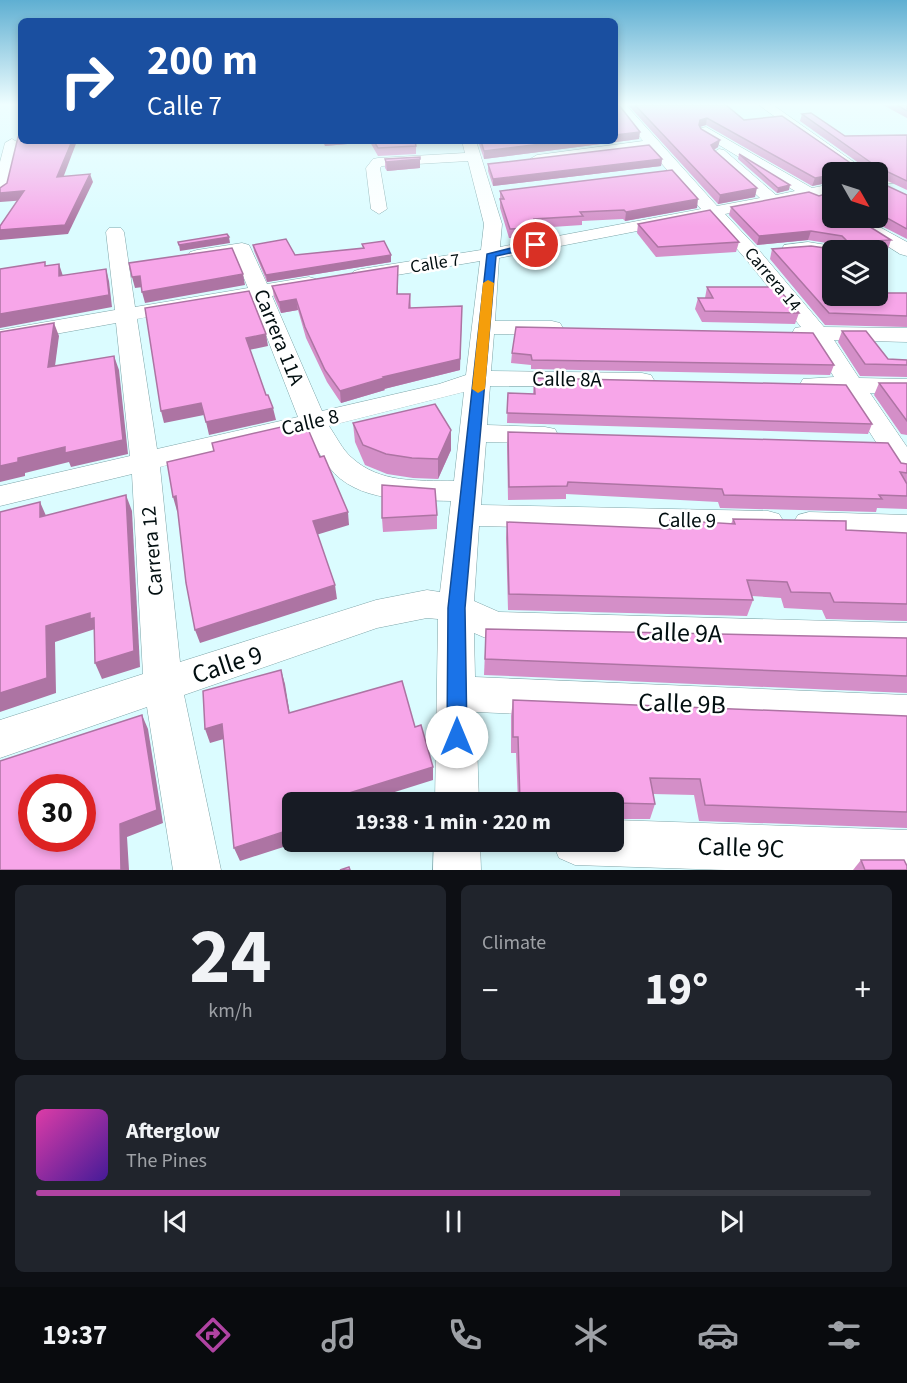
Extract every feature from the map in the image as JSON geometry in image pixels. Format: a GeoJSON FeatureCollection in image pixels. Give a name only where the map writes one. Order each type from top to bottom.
{"type":"FeatureCollection","features":[{"type":"Feature","properties":{"kind":"street"},"geometry":{"type":"LineString","coordinates":[[0,191],[11,146]]}},
{"type":"Feature","properties":{"kind":"street"},"geometry":{"type":"LineString","coordinates":[[523,160],[593,146]]}},
{"type":"Feature","properties":{"kind":"street","name":"Carrera 14"},"geometry":{"type":"LineString","coordinates":[[649,146],[751,253],[818,334],[852,385],[899,445],[907,468]]}},
{"type":"Feature","properties":{"kind":"street"},"geometry":{"type":"LineString","coordinates":[[729,146],[822,201]]}},
{"type":"Feature","properties":{"kind":"street"},"geometry":{"type":"LineString","coordinates":[[823,146],[847,162]]}},
{"type":"Feature","properties":{"kind":"street"},"geometry":{"type":"LineString","coordinates":[[719,153],[772,200]]}},
{"type":"Feature","properties":{"kind":"street"},"geometry":{"type":"LineString","coordinates":[[379,209],[373,168],[378,162],[477,155],[491,194],[494,224],[456,608],[457,792]]}},
{"type":"Feature","properties":{"kind":"street"},"geometry":{"type":"LineString","coordinates":[[651,174],[675,171]]}},
{"type":"Feature","properties":{"kind":"street"},"geometry":{"type":"LineString","coordinates":[[888,180],[907,176]]}},
{"type":"Feature","properties":{"kind":"street"},"geometry":{"type":"LineString","coordinates":[[888,188],[897,194]]}},
{"type":"Feature","properties":{"kind":"street","name":"Calle 7"},"geometry":{"type":"LineString","coordinates":[[0,337],[261,291],[491,254],[822,191]]}},
{"type":"Feature","properties":{"kind":"street"},"geometry":{"type":"LineString","coordinates":[[868,228],[907,250]]}},
{"type":"Feature","properties":{"kind":"street","name":"Carrera 12"},"geometry":{"type":"LineString","coordinates":[[115,231],[130,267],[124,315],[145,461],[163,685],[197,870]]}},
{"type":"Feature","properties":{"kind":"street"},"geometry":{"type":"LineString","coordinates":[[751,253],[808,248],[822,250]]}},
{"type":"Feature","properties":{"kind":"street","name":"Carrera 11A"},"geometry":{"type":"LineString","coordinates":[[175,260],[242,249],[313,421],[340,463],[363,478],[388,489],[467,503]]}},
{"type":"Feature","properties":{"kind":"street"},"geometry":{"type":"LineString","coordinates":[[888,257],[907,260]]}},
{"type":"Feature","properties":{"kind":"street"},"geometry":{"type":"LineString","coordinates":[[484,327],[568,328]]}},
{"type":"Feature","properties":{"kind":"street"},"geometry":{"type":"LineString","coordinates":[[782,333],[907,335]]}},
{"type":"Feature","properties":{"kind":"street","name":"Calle 8"},"geometry":{"type":"LineString","coordinates":[[0,496],[446,390],[480,379]]}},
{"type":"Feature","properties":{"kind":"street","name":"Calle 8A"},"geometry":{"type":"LineString","coordinates":[[480,379],[663,381]]}},
{"type":"Feature","properties":{"kind":"street"},"geometry":{"type":"LineString","coordinates":[[793,384],[907,386]]}},
{"type":"Feature","properties":{"kind":"street"},"geometry":{"type":"LineString","coordinates":[[474,433],[569,435]]}},
{"type":"Feature","properties":{"kind":"street"},"geometry":{"type":"LineString","coordinates":[[856,444],[899,445]]}},
{"type":"Feature","properties":{"kind":"street","name":"Calle 9"},"geometry":{"type":"LineString","coordinates":[[467,503],[907,526]]}},
{"type":"Feature","properties":{"kind":"street","name":"Calle 9"},"geometry":{"type":"LineString","coordinates":[[0,739],[376,614],[428,604],[456,608]]}},
{"type":"Feature","properties":{"kind":"street","name":"Calle 9A"},"geometry":{"type":"LineString","coordinates":[[456,608],[495,627],[907,639]]}},
{"type":"Feature","properties":{"kind":"street","name":"Calle 9B"},"geometry":{"type":"LineString","coordinates":[[457,694],[907,713]]}},
{"type":"Feature","properties":{"kind":"street","name":"Calle 9C"},"geometry":{"type":"LineString","coordinates":[[624,844],[907,853]]}},
{"type":"Feature","properties":{"kind":"street"},"geometry":{"type":"LineString","coordinates":[[457,852],[458,870]]}},
{"type":"Feature","properties":{"kind":"building"},"geometry":{"type":"Polygon","coordinates":[[[16,146],[70,146],[57,177],[90,174],[65,225],[0,230],[0,226],[24,191],[0,193],[0,188],[7,183],[16,146]]]}},
{"type":"Feature","properties":{"kind":"building"},"geometry":{"type":"Polygon","coordinates":[[[377,146],[416,146],[378,148],[377,146]]]}},
{"type":"Feature","properties":{"kind":"building"},"geometry":{"type":"Polygon","coordinates":[[[482,146],[528,146],[484,151],[482,146]]]}},
{"type":"Feature","properties":{"kind":"building"},"geometry":{"type":"Polygon","coordinates":[[[644,146],[650,146],[662,159],[493,179],[488,164],[644,146]]]}},
{"type":"Feature","properties":{"kind":"building"},"geometry":{"type":"Polygon","coordinates":[[[673,146],[711,146],[757,188],[720,195],[673,146]]]}},
{"type":"Feature","properties":{"kind":"building"},"geometry":{"type":"Polygon","coordinates":[[[757,146],[825,146],[849,162],[822,162],[822,177],[815,178],[757,146]]]}},
{"type":"Feature","properties":{"kind":"building"},"geometry":{"type":"Polygon","coordinates":[[[847,146],[907,146],[907,181],[888,172],[888,162],[870,162],[847,146]]]}},
{"type":"Feature","properties":{"kind":"building"},"geometry":{"type":"Polygon","coordinates":[[[739,154],[790,185],[778,188],[739,154]]]}},
{"type":"Feature","properties":{"kind":"building"},"geometry":{"type":"Polygon","coordinates":[[[420,157],[420,159],[386,162],[385,159],[420,157]]]}},
{"type":"Feature","properties":{"kind":"building"},"geometry":{"type":"Polygon","coordinates":[[[672,170],[698,199],[626,212],[624,210],[580,212],[583,216],[534,219],[537,228],[510,229],[500,199],[504,199],[500,191],[672,170]]]}},
{"type":"Feature","properties":{"kind":"building"},"geometry":{"type":"Polygon","coordinates":[[[888,186],[907,195],[907,229],[888,219],[888,186]]]}},
{"type":"Feature","properties":{"kind":"building"},"geometry":{"type":"Polygon","coordinates":[[[809,192],[822,195],[822,228],[872,228],[891,240],[846,240],[842,236],[811,231],[759,236],[731,207],[809,192]]]}},
{"type":"Feature","properties":{"kind":"building"},"geometry":{"type":"Polygon","coordinates":[[[710,210],[739,242],[658,247],[638,224],[710,210]]]}},
{"type":"Feature","properties":{"kind":"building"},"geometry":{"type":"Polygon","coordinates":[[[227,234],[229,237],[179,245],[178,242],[227,234]]]}},
{"type":"Feature","properties":{"kind":"building"},"geometry":{"type":"Polygon","coordinates":[[[286,239],[295,255],[364,248],[362,244],[384,241],[391,255],[266,275],[253,245],[286,239]]]}},
{"type":"Feature","properties":{"kind":"building"},"geometry":{"type":"Polygon","coordinates":[[[811,246],[822,248],[822,305],[772,249],[811,246]]]}},
{"type":"Feature","properties":{"kind":"building"},"geometry":{"type":"Polygon","coordinates":[[[232,248],[243,274],[142,292],[140,276],[132,277],[129,263],[232,248]]]}},
{"type":"Feature","properties":{"kind":"building"},"geometry":{"type":"Polygon","coordinates":[[[45,262],[45,266],[59,264],[59,276],[106,269],[109,295],[0,314],[0,269],[45,262]]]}},
{"type":"Feature","properties":{"kind":"building"},"geometry":{"type":"Polygon","coordinates":[[[398,266],[397,294],[410,294],[409,308],[462,306],[460,359],[383,377],[340,391],[325,370],[305,327],[296,299],[279,302],[272,286],[398,266]]]}},
{"type":"Feature","properties":{"kind":"building"},"geometry":{"type":"Polygon","coordinates":[[[707,287],[777,287],[799,313],[705,311],[698,298],[713,298],[707,287]]]}},
{"type":"Feature","properties":{"kind":"building"},"geometry":{"type":"Polygon","coordinates":[[[249,291],[266,334],[246,338],[266,395],[273,408],[206,422],[201,403],[161,411],[145,308],[249,291]]]}},
{"type":"Feature","properties":{"kind":"building"},"geometry":{"type":"Polygon","coordinates":[[[888,293],[907,293],[907,316],[829,313],[823,306],[888,306],[888,293]]]}},
{"type":"Feature","properties":{"kind":"building"},"geometry":{"type":"Polygon","coordinates":[[[54,323],[48,367],[114,356],[123,440],[65,453],[65,447],[18,458],[18,462],[0,466],[0,332],[54,323]]]}},
{"type":"Feature","properties":{"kind":"building"},"geometry":{"type":"Polygon","coordinates":[[[516,327],[813,333],[834,365],[532,360],[531,355],[512,353],[516,327]]]}},
{"type":"Feature","properties":{"kind":"building"},"geometry":{"type":"Polygon","coordinates":[[[842,331],[866,331],[888,359],[907,360],[907,365],[865,364],[842,331]]]}},
{"type":"Feature","properties":{"kind":"building"},"geometry":{"type":"Polygon","coordinates":[[[534,378],[846,385],[872,424],[507,413],[508,393],[535,394],[534,378]]]}},
{"type":"Feature","properties":{"kind":"building"},"geometry":{"type":"Polygon","coordinates":[[[879,383],[907,383],[907,421],[879,383]]]}},
{"type":"Feature","properties":{"kind":"building"},"geometry":{"type":"Polygon","coordinates":[[[435,404],[451,430],[438,459],[386,454],[363,445],[353,423],[435,404]]]}},
{"type":"Feature","properties":{"kind":"building"},"geometry":{"type":"Polygon","coordinates":[[[281,427],[284,434],[308,429],[320,457],[324,456],[348,512],[313,521],[335,585],[195,630],[186,583],[176,496],[173,497],[167,462],[214,451],[212,443],[281,427]]]}},
{"type":"Feature","properties":{"kind":"building"},"geometry":{"type":"Polygon","coordinates":[[[508,432],[888,443],[901,463],[907,464],[907,473],[900,472],[907,484],[907,496],[879,495],[882,499],[724,495],[722,489],[568,482],[567,486],[509,487],[508,432]]]}},
{"type":"Feature","properties":{"kind":"building"},"geometry":{"type":"Polygon","coordinates":[[[382,485],[435,489],[437,515],[382,518],[382,485]]]}},
{"type":"Feature","properties":{"kind":"building"},"geometry":{"type":"Polygon","coordinates":[[[126,495],[134,651],[95,663],[94,618],[90,619],[90,613],[46,626],[47,678],[0,693],[0,512],[40,502],[40,517],[126,495]]]}},
{"type":"Feature","properties":{"kind":"building"},"geometry":{"type":"Polygon","coordinates":[[[733,519],[846,521],[846,530],[907,533],[907,604],[834,602],[830,593],[791,592],[787,582],[747,580],[753,600],[509,594],[507,522],[672,529],[670,520],[735,524],[733,519]]]}},
{"type":"Feature","properties":{"kind":"building"},"geometry":{"type":"Polygon","coordinates":[[[486,629],[907,638],[907,676],[485,659],[486,629]]]}},
{"type":"Feature","properties":{"kind":"building"},"geometry":{"type":"Polygon","coordinates":[[[281,670],[289,713],[402,681],[415,727],[421,725],[433,767],[352,792],[282,792],[282,832],[234,848],[222,724],[205,729],[203,691],[281,670]]]}},
{"type":"Feature","properties":{"kind":"building"},"geometry":{"type":"Polygon","coordinates":[[[513,700],[907,716],[907,812],[705,805],[700,779],[650,778],[655,804],[624,803],[624,792],[520,792],[518,737],[513,737],[513,700]]]}},
{"type":"Feature","properties":{"kind":"building"},"geometry":{"type":"Polygon","coordinates":[[[142,715],[157,810],[120,824],[121,870],[0,870],[0,761],[142,715]]]}},
{"type":"Feature","properties":{"kind":"building"},"geometry":{"type":"Polygon","coordinates":[[[861,860],[904,860],[907,870],[865,870],[861,860]]]}},
{"type":"Feature","properties":{"kind":"slow traffic"},"geometry":{"type":"LineString","coordinates":[[478,389],[488,283]]}},
{"type":"Feature","properties":{"kind":"route"},"geometry":{"type":"LineString","coordinates":[[457,737],[456,608],[491,254],[536,245]]}}]}
